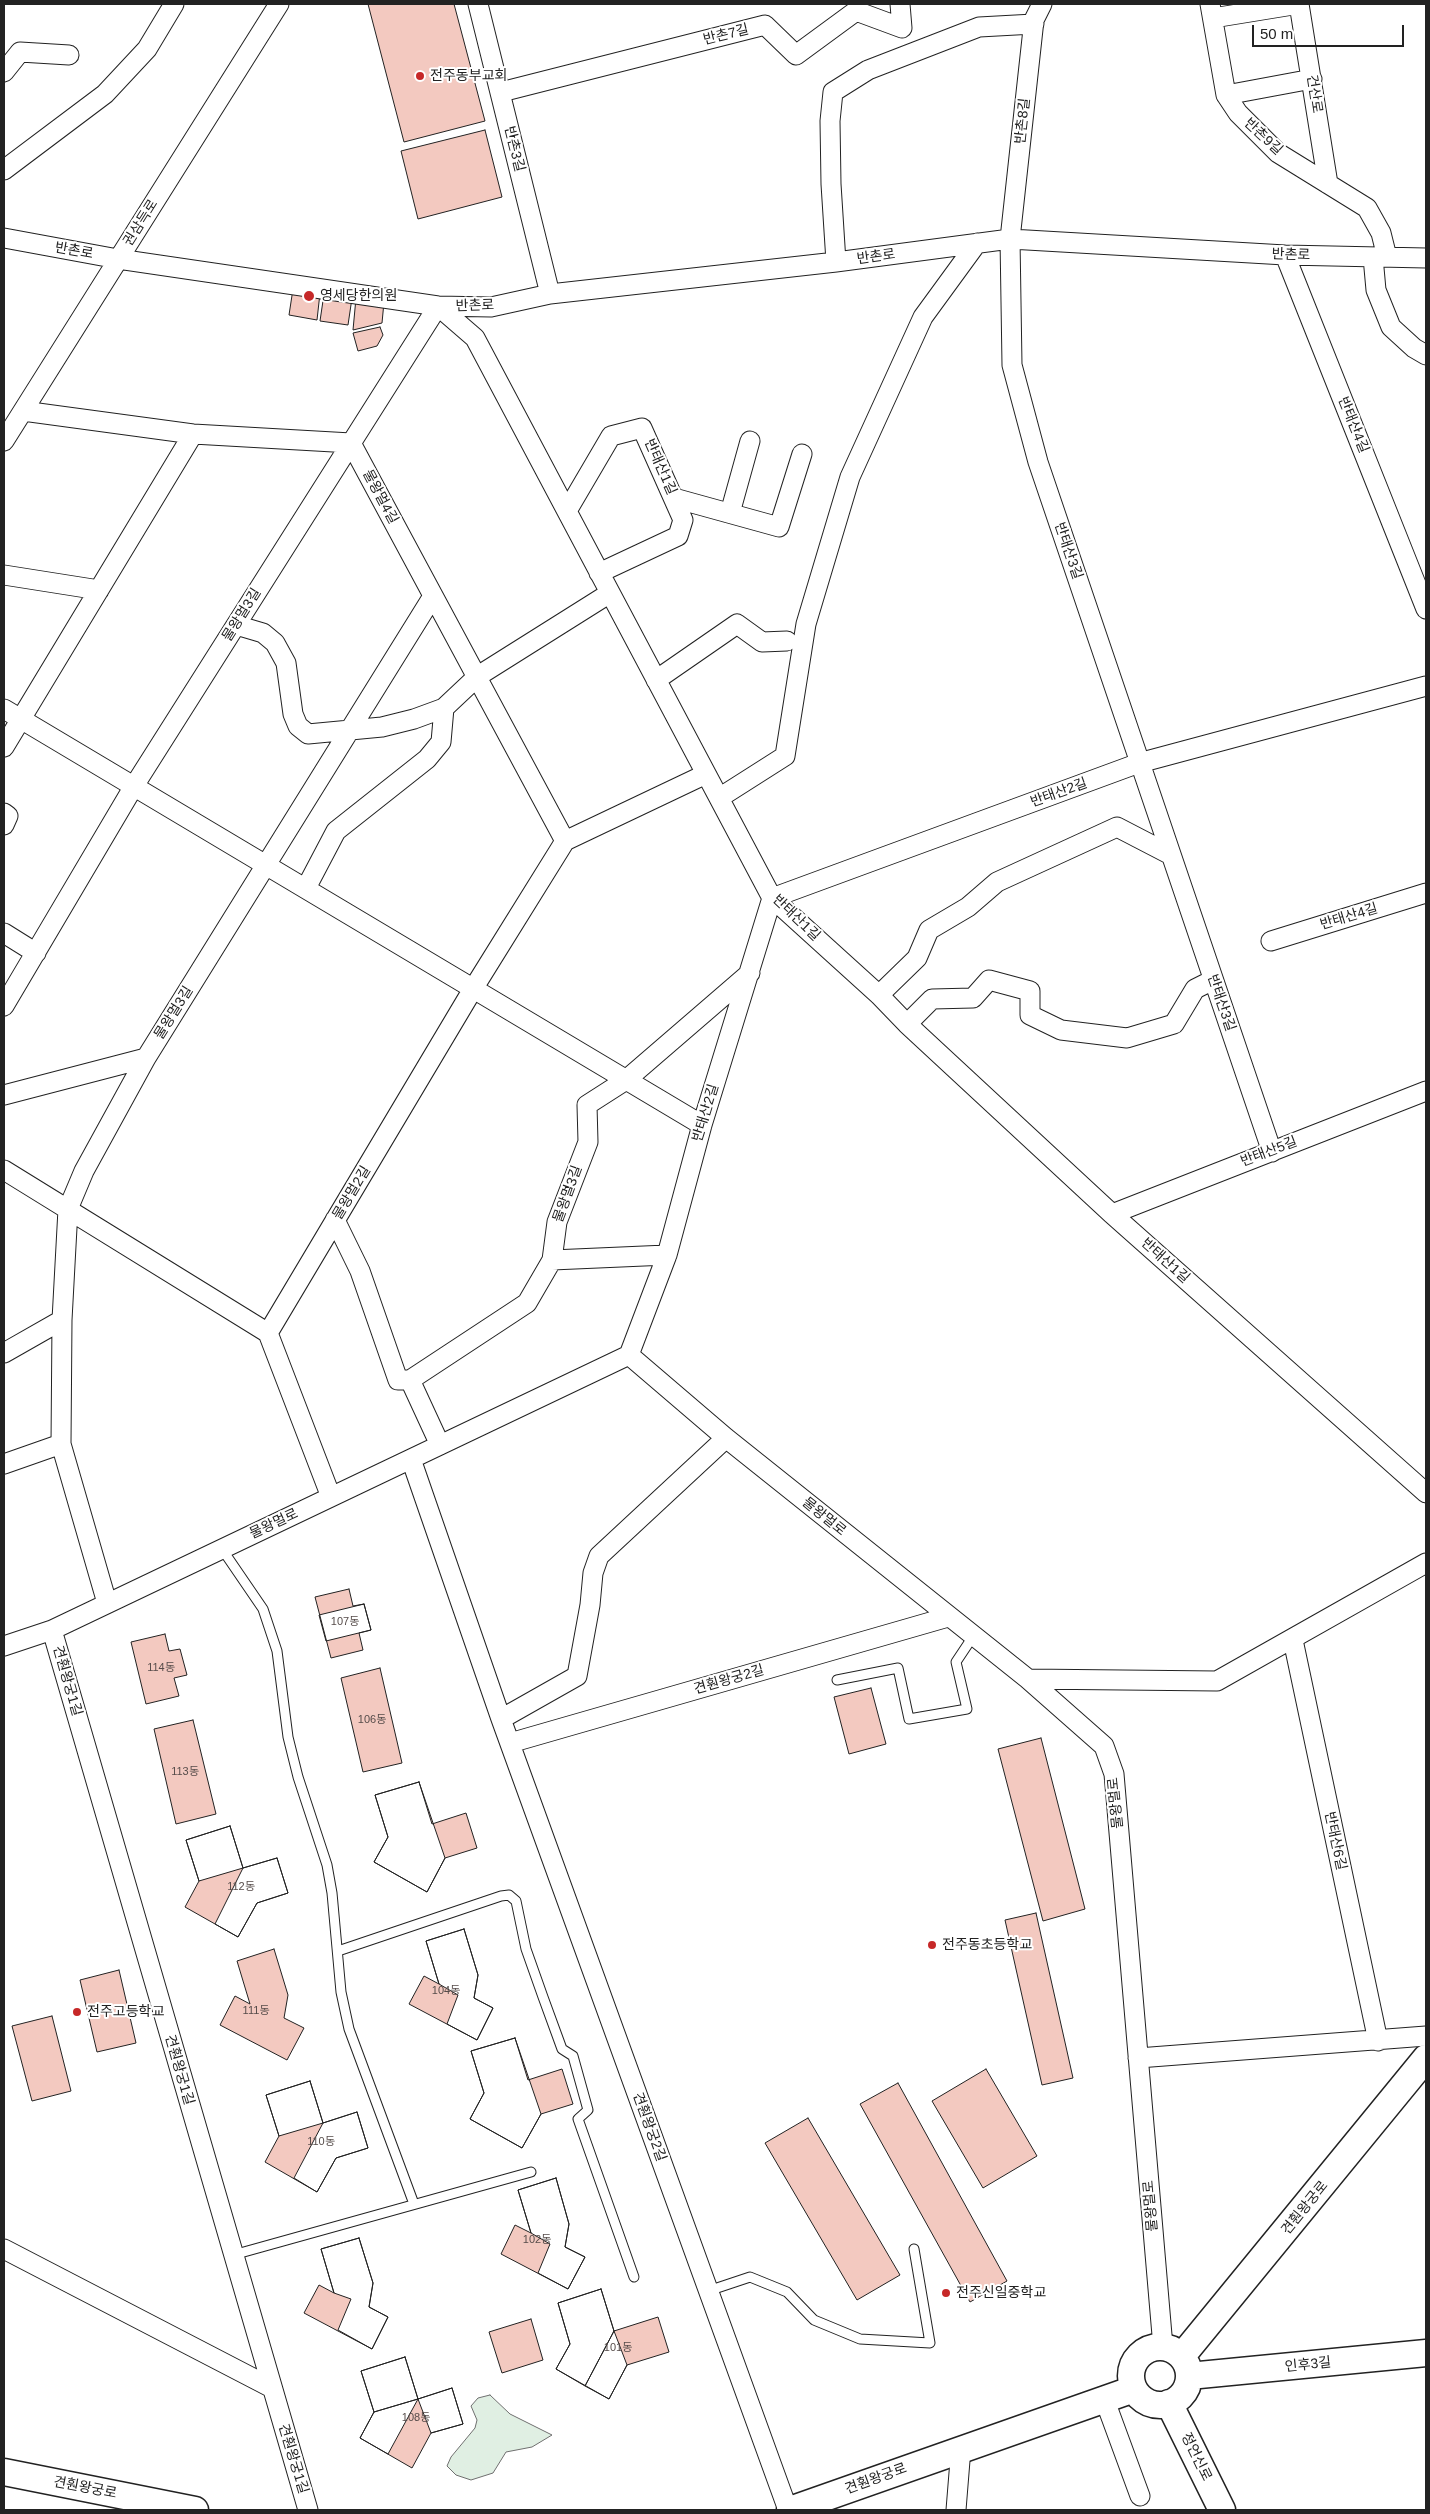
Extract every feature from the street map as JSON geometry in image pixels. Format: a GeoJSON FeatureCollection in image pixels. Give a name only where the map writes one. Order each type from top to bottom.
{"type":"FeatureCollection","features":[{"type":"Feature","properties":{"kind":"street"},"geometry":{"type":"LineString","coordinates":[[4,170],[105,94],[146,49],[174,4]]}},
{"type":"Feature","properties":{"kind":"street","name":"권삼득로"},"geometry":{"type":"LineString","coordinates":[[4,441],[278,4]]}},
{"type":"Feature","properties":{"kind":"street","name":"반촌3길"},"geometry":{"type":"LineString","coordinates":[[478,4],[550,294]]}},
{"type":"Feature","properties":{"kind":"street","name":"반촌7길"},"geometry":{"type":"LineString","coordinates":[[501,92],[765,25],[796,55],[856,11],[902,28],[900,4]]}},
{"type":"Feature","properties":{"kind":"street"},"geometry":{"type":"LineString","coordinates":[[1212,11],[1299,4]]}},
{"type":"Feature","properties":{"kind":"street","name":"건산로"},"geometry":{"type":"LineString","coordinates":[[1299,4],[1328,184]]}},
{"type":"Feature","properties":{"kind":"street","name":"반촌9길"},"geometry":{"type":"LineString","coordinates":[[1212,11],[1226,94],[1238,113],[1278,153],[1367,208],[1381,233],[1380,257]]}},
{"type":"Feature","properties":{"kind":"street"},"geometry":{"type":"LineString","coordinates":[[836,262],[831,184],[830,121],[833,92],[868,70],[979,27],[1034,13]]}},
{"type":"Feature","properties":{"kind":"street","name":"반촌8길"},"geometry":{"type":"LineString","coordinates":[[1010,239],[1034,13]]}},
{"type":"Feature","properties":{"kind":"street"},"geometry":{"type":"LineString","coordinates":[[4,72],[20,52],[69,55]]}},
{"type":"Feature","properties":{"kind":"street"},"geometry":{"type":"LineString","coordinates":[[1226,94],[1312,79]]}},
{"type":"Feature","properties":{"kind":"street","name":"반촌로"},"geometry":{"type":"LineString","coordinates":[[4,238],[118,259],[438,306],[491,307],[550,294],[836,262],[1010,239],[1285,255],[1426,258]]}},
{"type":"Feature","properties":{"kind":"street","name":"반태산3길"},"geometry":{"type":"LineString","coordinates":[[1010,239],[1012,365],[1038,462],[1272,1152]]}},
{"type":"Feature","properties":{"kind":"street"},"geometry":{"type":"LineString","coordinates":[[719,798],[785,756],[806,624],[850,477],[923,317],[977,243]]}},
{"type":"Feature","properties":{"kind":"street","name":"반태산4길"},"geometry":{"type":"LineString","coordinates":[[1285,255],[1424,599]]}},
{"type":"Feature","properties":{"kind":"street"},"geometry":{"type":"LineString","coordinates":[[1380,257],[1376,290],[1391,327],[1414,348],[1426,355]]}},
{"type":"Feature","properties":{"kind":"street","name":"물왕멀3길"},"geometry":{"type":"LineString","coordinates":[[32,959],[134,786],[438,306]]}},
{"type":"Feature","properties":{"kind":"street","name":"반태산1길"},"geometry":{"type":"LineString","coordinates":[[438,306],[475,338],[772,898],[880,995],[907,1024],[1112,1214],[1426,1493]]}},
{"type":"Feature","properties":{"kind":"street"},"geometry":{"type":"LineString","coordinates":[[23,411],[193,434],[351,443]]}},
{"type":"Feature","properties":{"kind":"street","name":"반태산1길"},"geometry":{"type":"LineString","coordinates":[[567,511],[611,436],[642,428],[684,520],[678,536],[599,573]]}},
{"type":"Feature","properties":{"kind":"street"},"geometry":{"type":"LineString","coordinates":[[4,747],[193,434]]}},
{"type":"Feature","properties":{"kind":"street"},"geometry":{"type":"LineString","coordinates":[[730,514],[750,441]]}},
{"type":"Feature","properties":{"kind":"street","name":"물왕멀4길"},"geometry":{"type":"LineString","coordinates":[[351,443],[478,676],[565,841]]}},
{"type":"Feature","properties":{"kind":"street"},"geometry":{"type":"LineString","coordinates":[[674,498],[779,527],[802,454]]}},
{"type":"Feature","properties":{"kind":"street"},"geometry":{"type":"LineString","coordinates":[[4,575],[99,590]]}},
{"type":"Feature","properties":{"kind":"street"},"geometry":{"type":"LineString","coordinates":[[236,625],[263,634],[275,643],[286,664],[293,714],[298,726],[308,734],[382,727],[414,719],[444,708],[478,676],[610,593]]}},
{"type":"Feature","properties":{"kind":"street","name":"물왕멀3길"},"geometry":{"type":"LineString","coordinates":[[146,1058],[433,596]]}},
{"type":"Feature","properties":{"kind":"street"},"geometry":{"type":"LineString","coordinates":[[656,680],[737,624],[762,642],[787,641]]}},
{"type":"Feature","properties":{"kind":"street","name":"반태산2길"},"geometry":{"type":"LineString","coordinates":[[629,1355],[667,1255],[702,1125],[772,898],[1139,763],[1426,686]]}},
{"type":"Feature","properties":{"kind":"street"},"geometry":{"type":"LineString","coordinates":[[306,888],[336,831],[427,759],[440,742],[444,708]]}},
{"type":"Feature","properties":{"kind":"street"},"geometry":{"type":"LineString","coordinates":[[4,709],[702,1125]]}},
{"type":"Feature","properties":{"kind":"street"},"geometry":{"type":"LineString","coordinates":[[473,989],[565,841],[706,774]]}},
{"type":"Feature","properties":{"kind":"street"},"geometry":{"type":"LineString","coordinates":[[4,814],[8,816],[4,825]]}},
{"type":"Feature","properties":{"kind":"street"},"geometry":{"type":"LineString","coordinates":[[880,995],[917,958],[929,930],[968,907],[997,882],[1117,827],[1171,855]]}},
{"type":"Feature","properties":{"kind":"street","name":"반태산4길"},"geometry":{"type":"LineString","coordinates":[[1272,941],[1426,893]]}},
{"type":"Feature","properties":{"kind":"street"},"geometry":{"type":"LineString","coordinates":[[4,933],[32,959],[9,991],[4,1006]]}},
{"type":"Feature","properties":{"kind":"street","name":"물왕멀3길"},"geometry":{"type":"LineString","coordinates":[[410,1380],[527,1303],[552,1260],[557,1222],[588,1142],[587,1105],[626,1080],[750,972]]}},
{"type":"Feature","properties":{"kind":"street"},"geometry":{"type":"LineString","coordinates":[[907,1024],[932,999],[973,998],[989,980],[1030,991],[1030,1015],[1061,1030],[1127,1038],[1174,1024],[1195,989],[1214,980]]}},
{"type":"Feature","properties":{"kind":"street","name":"물왕멀2길"},"geometry":{"type":"LineString","coordinates":[[268,1333],[473,989]]}},
{"type":"Feature","properties":{"kind":"street"},"geometry":{"type":"LineString","coordinates":[[4,1095],[146,1058]]}},
{"type":"Feature","properties":{"kind":"street"},"geometry":{"type":"LineString","coordinates":[[107,1603],[61,1444],[62,1320],[68,1210],[84,1171],[146,1058]]}},
{"type":"Feature","properties":{"kind":"street","name":"반태산5길"},"geometry":{"type":"LineString","coordinates":[[1112,1214],[1426,1090]]}},
{"type":"Feature","properties":{"kind":"street"},"geometry":{"type":"LineString","coordinates":[[4,1170],[268,1333],[331,1497]]}},
{"type":"Feature","properties":{"kind":"street"},"geometry":{"type":"LineString","coordinates":[[335,1220],[360,1271],[398,1380],[410,1380],[440,1445]]}},
{"type":"Feature","properties":{"kind":"street"},"geometry":{"type":"LineString","coordinates":[[552,1260],[667,1255]]}},
{"type":"Feature","properties":{"kind":"street"},"geometry":{"type":"LineString","coordinates":[[4,1353],[62,1320]]}},
{"type":"Feature","properties":{"kind":"street","name":"물왕멀로"},"geometry":{"type":"LineString","coordinates":[[4,1646],[52,1630],[629,1355],[726,1438],[1028,1679],[1104,1746],[1114,1774],[1138,2058],[1178,2360]]}},
{"type":"Feature","properties":{"kind":"street"},"geometry":{"type":"LineString","coordinates":[[501,1719],[577,1676],[590,1605],[593,1574],[599,1556],[726,1438]]}},
{"type":"Feature","properties":{"kind":"street"},"geometry":{"type":"LineString","coordinates":[[4,1464],[61,1444]]}},
{"type":"Feature","properties":{"kind":"street","name":"견훤왕궁2길"},"geometry":{"type":"LineString","coordinates":[[411,1459],[501,1719],[708,2292],[789,2510]]}},
{"type":"Feature","properties":{"kind":"street"},"geometry":{"type":"LineString","coordinates":[[1028,1679],[1217,1681],[1426,1564]]}},
{"type":"Feature","properties":{"kind":"street","name":"견훤왕궁2길"},"geometry":{"type":"LineString","coordinates":[[510,1743],[948,1617]]}},
{"type":"Feature","properties":{"kind":"street","name":"견훤왕궁1길"},"geometry":{"type":"LineString","coordinates":[[52,1630],[308,2510]]}},
{"type":"Feature","properties":{"kind":"street","name":"반태산6길"},"geometry":{"type":"LineString","coordinates":[[1293,1640],[1378,2042]]}},
{"type":"Feature","properties":{"kind":"street"},"geometry":{"type":"LineString","coordinates":[[1138,2058],[1378,2042],[1426,2036]]}},
{"type":"Feature","properties":{"kind":"street","name":"견훤왕궁로"},"geometry":{"type":"LineString","coordinates":[[1178,2360],[1426,2058]]}},
{"type":"Feature","properties":{"kind":"street"},"geometry":{"type":"LineString","coordinates":[[4,2249],[272,2388]]}},
{"type":"Feature","properties":{"kind":"street"},"geometry":{"type":"LineString","coordinates":[[1143,2352],[1178,2360],[1187,2387],[1182,2394],[1169,2403],[1151,2404],[1141,2398],[1134,2389],[1131,2374],[1136,2359],[1143,2352]]}},
{"type":"Feature","properties":{"kind":"street","name":"인후3길"},"geometry":{"type":"LineString","coordinates":[[1178,2360],[1426,2353]]}},
{"type":"Feature","properties":{"kind":"street","name":"견훤왕궁로"},"geometry":{"type":"LineString","coordinates":[[789,2510],[1134,2389]]}},
{"type":"Feature","properties":{"kind":"street"},"geometry":{"type":"LineString","coordinates":[[1104,2398],[1140,2496]]}},
{"type":"Feature","properties":{"kind":"street","name":"정언신로"},"geometry":{"type":"LineString","coordinates":[[1169,2403],[1222,2510]]}},
{"type":"Feature","properties":{"kind":"street"},"geometry":{"type":"LineString","coordinates":[[956,2510],[962,2448]]}},
{"type":"Feature","properties":{"kind":"street","name":"견훤왕궁로"},"geometry":{"type":"LineString","coordinates":[[4,2472],[195,2510]]}},
{"type":"Feature","properties":{"kind":"lane"},"geometry":{"type":"LineString","coordinates":[[222,1549],[253,1591],[263,1609],[277,1651],[288,1737],[298,1777],[327,1865],[338,1951],[341,1992],[349,2028],[414,2204]]}},
{"type":"Feature","properties":{"kind":"lane"},"geometry":{"type":"LineString","coordinates":[[837,1680],[898,1668],[909,1719],[967,1708],[956,1662],[974,1635]]}},
{"type":"Feature","properties":{"kind":"lane"},"geometry":{"type":"LineString","coordinates":[[338,1951],[501,1896],[510,1895],[516,1901],[526,1948],[562,2049],[573,2056],[588,2110],[578,2119],[634,2276]]}},
{"type":"Feature","properties":{"kind":"lane"},"geometry":{"type":"LineString","coordinates":[[233,2255],[531,2172]]}},
{"type":"Feature","properties":{"kind":"lane"},"geometry":{"type":"LineString","coordinates":[[708,2292],[750,2277],[787,2292],[814,2320],[860,2339],[930,2343],[914,2249]]}},
{"type":"Feature","properties":{"kind":"green space"},"geometry":{"type":"Polygon","coordinates":[[[490,2395],[510,2414],[552,2435],[532,2447],[506,2452],[493,2473],[471,2480],[456,2475],[447,2466],[451,2457],[475,2428],[477,2420],[471,2406],[478,2398],[490,2395]]]}},
{"type":"Feature","properties":{"kind":"building"},"geometry":{"type":"Polygon","coordinates":[[[368,4],[454,4],[485,121],[404,142],[368,4]]]}},
{"type":"Feature","properties":{"kind":"building"},"geometry":{"type":"Polygon","coordinates":[[[485,130],[502,197],[418,219],[401,151],[485,130]]]}},
{"type":"Feature","properties":{"kind":"building"},"geometry":{"type":"Polygon","coordinates":[[[293,289],[320,293],[317,320],[289,315],[293,289]]]}},
{"type":"Feature","properties":{"kind":"building"},"geometry":{"type":"Polygon","coordinates":[[[324,294],[352,298],[348,325],[320,321],[324,294]]]}},
{"type":"Feature","properties":{"kind":"building"},"geometry":{"type":"Polygon","coordinates":[[[356,298],[384,302],[382,323],[353,330],[356,298]]]}},
{"type":"Feature","properties":{"kind":"building"},"geometry":{"type":"Polygon","coordinates":[[[380,327],[383,335],[377,346],[358,351],[353,333],[380,327]]]}},
{"type":"Feature","properties":{"kind":"building"},"geometry":{"type":"Polygon","coordinates":[[[349,1589],[353,1606],[364,1604],[371,1630],[359,1633],[363,1650],[331,1658],[315,1597],[349,1589]]]}},
{"type":"Feature","properties":{"kind":"building"},"geometry":{"type":"Polygon","coordinates":[[[364,1604],[371,1630],[326,1641],[319,1615],[364,1604]]]}},
{"type":"Feature","properties":{"kind":"building"},"geometry":{"type":"Polygon","coordinates":[[[165,1634],[169,1651],[180,1649],[187,1675],[174,1678],[179,1696],[146,1704],[131,1642],[165,1634]]]}},
{"type":"Feature","properties":{"kind":"building"},"geometry":{"type":"Polygon","coordinates":[[[380,1668],[402,1763],[363,1772],[341,1678],[380,1668]]]}},
{"type":"Feature","properties":{"kind":"building"},"geometry":{"type":"Polygon","coordinates":[[[871,1688],[886,1744],[849,1754],[834,1697],[871,1688]]]}},
{"type":"Feature","properties":{"kind":"building"},"geometry":{"type":"Polygon","coordinates":[[[193,1720],[216,1814],[176,1824],[154,1729],[193,1720]]]}},
{"type":"Feature","properties":{"kind":"building"},"geometry":{"type":"Polygon","coordinates":[[[1041,1738],[1085,1909],[1043,1921],[998,1749],[1041,1738]]]}},
{"type":"Feature","properties":{"kind":"building"},"geometry":{"type":"Polygon","coordinates":[[[419,1782],[432,1824],[466,1813],[477,1848],[445,1858],[427,1892],[374,1862],[388,1837],[375,1795],[419,1782]]]}},
{"type":"Feature","properties":{"kind":"building"},"geometry":{"type":"Polygon","coordinates":[[[419,1782],[445,1858],[427,1892],[374,1862],[388,1837],[375,1795],[419,1782]]]}},
{"type":"Feature","properties":{"kind":"building"},"geometry":{"type":"Polygon","coordinates":[[[230,1826],[243,1868],[277,1858],[288,1893],[257,1903],[238,1937],[185,1907],[199,1881],[186,1840],[230,1826]]]}},
{"type":"Feature","properties":{"kind":"building"},"geometry":{"type":"Polygon","coordinates":[[[230,1826],[243,1868],[199,1881],[186,1840],[230,1826]]]}},
{"type":"Feature","properties":{"kind":"building"},"geometry":{"type":"Polygon","coordinates":[[[277,1858],[288,1893],[257,1903],[238,1937],[215,1924],[243,1868],[277,1858]]]}},
{"type":"Feature","properties":{"kind":"building"},"geometry":{"type":"Polygon","coordinates":[[[1036,1913],[1073,2078],[1042,2085],[1005,1920],[1036,1913]]]}},
{"type":"Feature","properties":{"kind":"building"},"geometry":{"type":"Polygon","coordinates":[[[464,1929],[478,1975],[474,1998],[493,2008],[477,2040],[409,2004],[424,1976],[439,1984],[426,1941],[464,1929]]]}},
{"type":"Feature","properties":{"kind":"building"},"geometry":{"type":"Polygon","coordinates":[[[464,1929],[478,1975],[474,1998],[493,2008],[477,2040],[447,2024],[458,1995],[439,1984],[426,1941],[464,1929]]]}},
{"type":"Feature","properties":{"kind":"building"},"geometry":{"type":"Polygon","coordinates":[[[274,1949],[288,1995],[284,2018],[304,2028],[287,2060],[220,2025],[235,1996],[250,2004],[237,1961],[274,1949]]]}},
{"type":"Feature","properties":{"kind":"building"},"geometry":{"type":"Polygon","coordinates":[[[119,1970],[136,2043],[97,2052],[80,1980],[119,1970]]]}},
{"type":"Feature","properties":{"kind":"building"},"geometry":{"type":"Polygon","coordinates":[[[52,2016],[71,2091],[32,2101],[12,2026],[52,2016]]]}},
{"type":"Feature","properties":{"kind":"building"},"geometry":{"type":"Polygon","coordinates":[[[515,2038],[528,2080],[562,2069],[573,2104],[541,2114],[522,2148],[470,2119],[484,2093],[471,2051],[515,2038]]]}},
{"type":"Feature","properties":{"kind":"building"},"geometry":{"type":"Polygon","coordinates":[[[515,2038],[541,2114],[522,2148],[470,2119],[484,2093],[471,2051],[515,2038]]]}},
{"type":"Feature","properties":{"kind":"building"},"geometry":{"type":"Polygon","coordinates":[[[986,2069],[1037,2156],[983,2188],[932,2101],[986,2069]]]}},
{"type":"Feature","properties":{"kind":"building"},"geometry":{"type":"Polygon","coordinates":[[[310,2081],[323,2123],[357,2112],[368,2148],[336,2158],[317,2192],[265,2162],[279,2136],[266,2095],[310,2081]]]}},
{"type":"Feature","properties":{"kind":"building"},"geometry":{"type":"Polygon","coordinates":[[[310,2081],[323,2123],[279,2136],[266,2095],[310,2081]]]}},
{"type":"Feature","properties":{"kind":"building"},"geometry":{"type":"Polygon","coordinates":[[[898,2083],[1007,2281],[970,2302],[860,2104],[898,2083]]]}},
{"type":"Feature","properties":{"kind":"building"},"geometry":{"type":"Polygon","coordinates":[[[357,2112],[368,2148],[336,2158],[317,2192],[294,2178],[323,2123],[357,2112]]]}},
{"type":"Feature","properties":{"kind":"building"},"geometry":{"type":"Polygon","coordinates":[[[808,2118],[900,2275],[857,2300],[765,2143],[808,2118]]]}},
{"type":"Feature","properties":{"kind":"building"},"geometry":{"type":"Polygon","coordinates":[[[556,2178],[569,2224],[565,2247],[585,2257],[568,2289],[501,2254],[515,2225],[531,2233],[518,2190],[556,2178]]]}},
{"type":"Feature","properties":{"kind":"building"},"geometry":{"type":"Polygon","coordinates":[[[556,2178],[569,2224],[565,2247],[585,2257],[568,2289],[538,2273],[550,2244],[531,2233],[518,2190],[556,2178]]]}},
{"type":"Feature","properties":{"kind":"building"},"geometry":{"type":"Polygon","coordinates":[[[359,2238],[373,2283],[369,2307],[388,2317],[372,2349],[304,2313],[319,2285],[334,2293],[321,2249],[359,2238]]]}},
{"type":"Feature","properties":{"kind":"building"},"geometry":{"type":"Polygon","coordinates":[[[359,2238],[373,2283],[369,2307],[388,2317],[372,2349],[338,2330],[351,2299],[334,2293],[321,2249],[359,2238]]]}},
{"type":"Feature","properties":{"kind":"building"},"geometry":{"type":"Polygon","coordinates":[[[601,2289],[614,2331],[658,2317],[669,2352],[627,2365],[609,2399],[556,2369],[570,2344],[558,2303],[601,2289]]]}},
{"type":"Feature","properties":{"kind":"building"},"geometry":{"type":"Polygon","coordinates":[[[601,2289],[614,2331],[585,2386],[556,2369],[570,2344],[558,2303],[601,2289]]]}},
{"type":"Feature","properties":{"kind":"building"},"geometry":{"type":"Polygon","coordinates":[[[531,2319],[543,2360],[502,2373],[489,2332],[531,2319]]]}},
{"type":"Feature","properties":{"kind":"building"},"geometry":{"type":"Polygon","coordinates":[[[614,2331],[627,2365],[609,2399],[585,2386],[614,2331]]]}},
{"type":"Feature","properties":{"kind":"building"},"geometry":{"type":"Polygon","coordinates":[[[405,2357],[418,2399],[452,2388],[463,2424],[431,2433],[412,2468],[360,2438],[374,2412],[361,2371],[405,2357]]]}},
{"type":"Feature","properties":{"kind":"building"},"geometry":{"type":"Polygon","coordinates":[[[405,2357],[418,2399],[374,2412],[361,2371],[405,2357]]]}},
{"type":"Feature","properties":{"kind":"building"},"geometry":{"type":"Polygon","coordinates":[[[452,2388],[463,2424],[431,2433],[418,2399],[452,2388]]]}},
{"type":"Feature","properties":{"kind":"building"},"geometry":{"type":"Polygon","coordinates":[[[418,2399],[388,2454],[360,2438],[374,2412],[418,2399]]]}},
{"type":"Feature","properties":{"kind":"place","name":"전주동부교회"},"geometry":{"type":"Point","coordinates":[420,76]}},
{"type":"Feature","properties":{"kind":"place","name":"영세당한의원"},"geometry":{"type":"Point","coordinates":[309,296]}},
{"type":"Feature","properties":{"kind":"place","name":"전주동초등학교"},"geometry":{"type":"Point","coordinates":[932,1945]}},
{"type":"Feature","properties":{"kind":"place","name":"전주고등학교"},"geometry":{"type":"Point","coordinates":[77,2012]}},
{"type":"Feature","properties":{"kind":"place","name":"전주신일중학교"},"geometry":{"type":"Point","coordinates":[946,2293]}}]}
